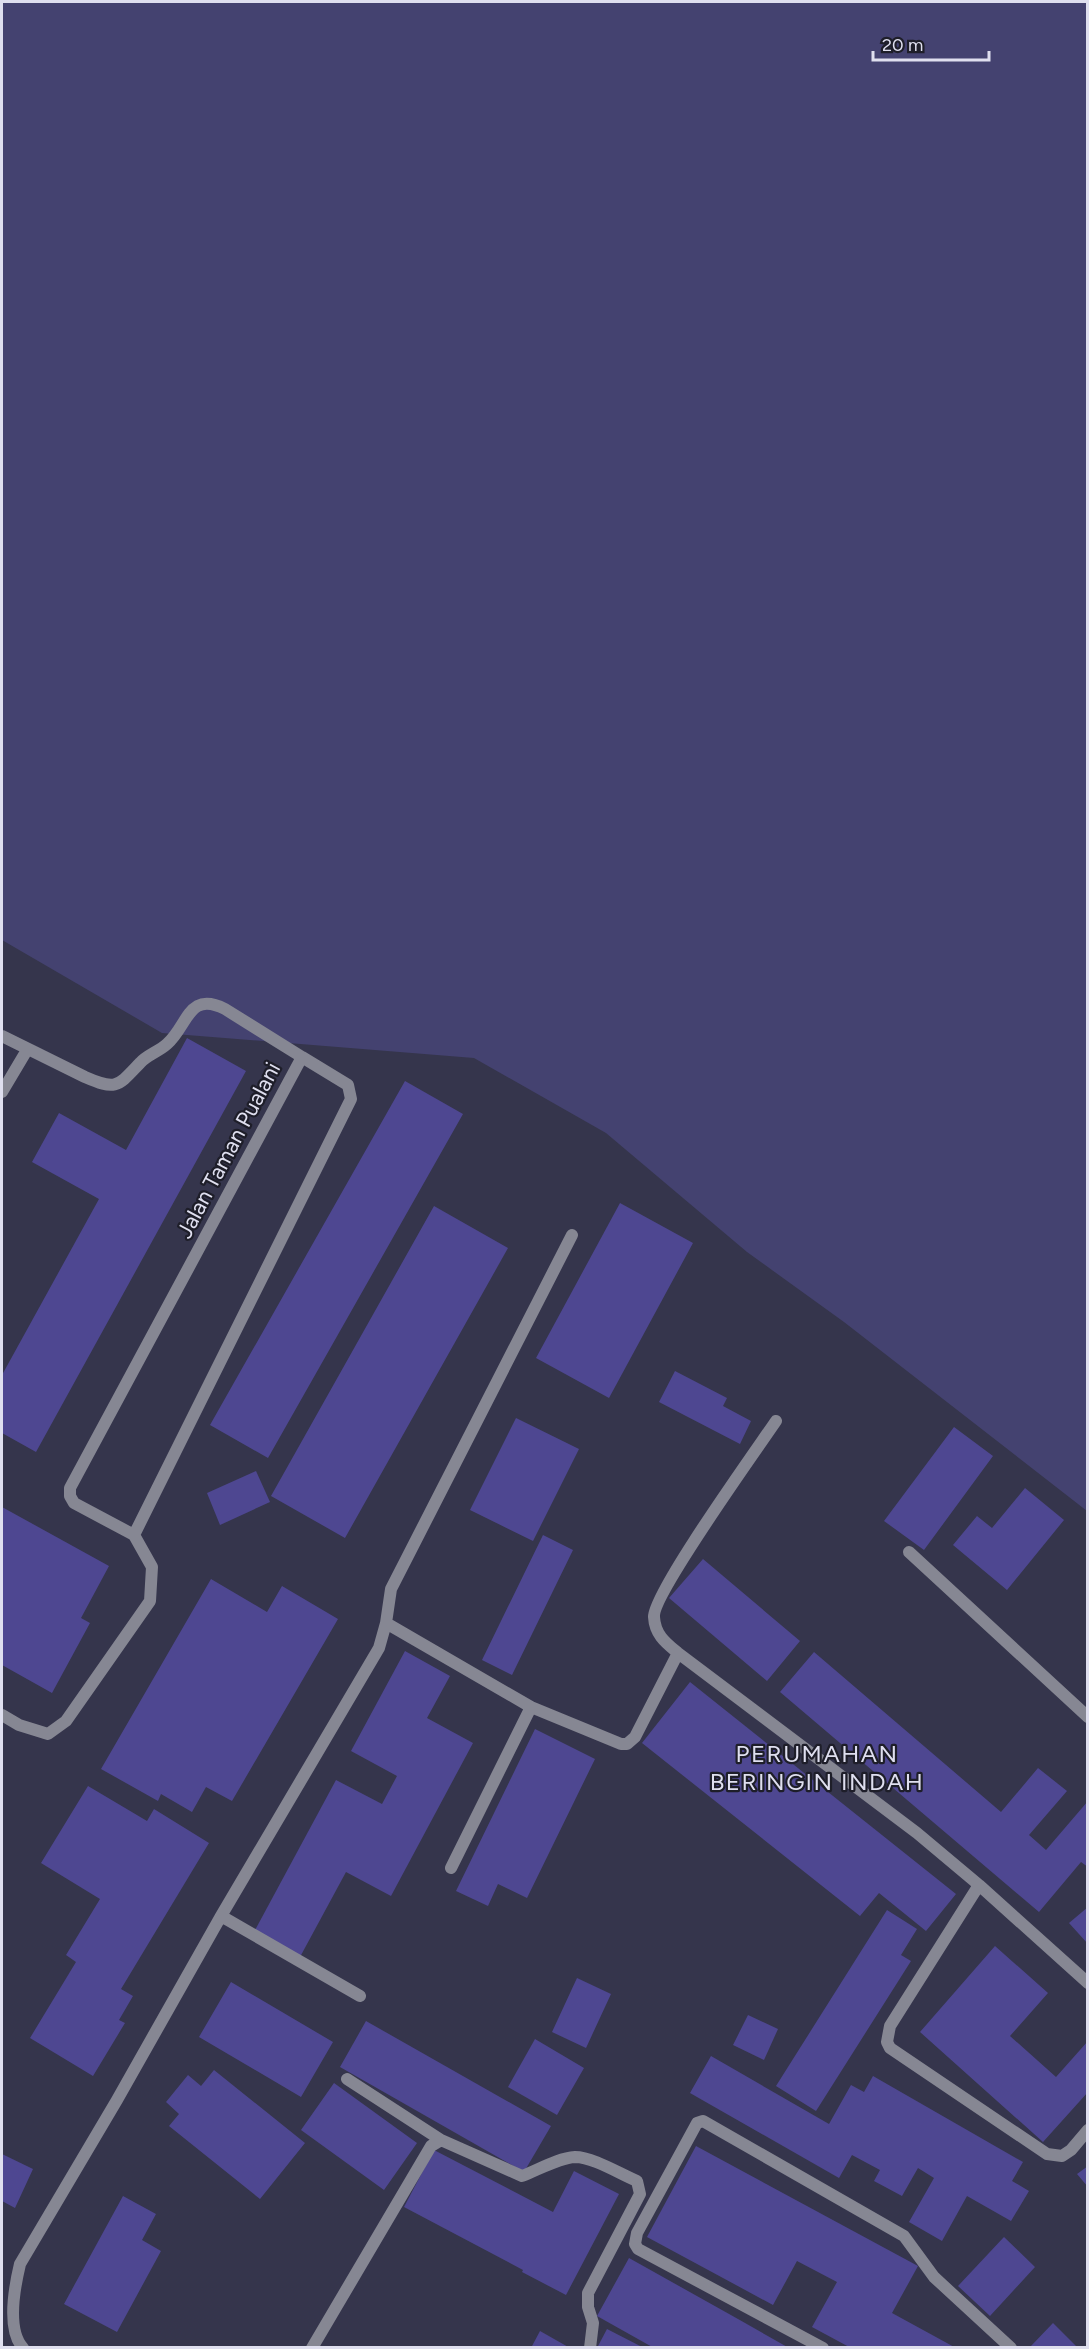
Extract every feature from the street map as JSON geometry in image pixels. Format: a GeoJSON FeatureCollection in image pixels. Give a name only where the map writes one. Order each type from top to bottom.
{"type":"FeatureCollection","features":[{"type":"Feature","properties":{"kind":"street"},"geometry":{"type":"LineString","coordinates":[[2,1036],[96,1082],[115,1085],[127,1078],[148,1056],[167,1044],[186,1017],[195,1007],[203,1003],[218,1005],[302,1057]]}},
{"type":"Feature","properties":{"kind":"street"},"geometry":{"type":"LineString","coordinates":[[2,1092],[27,1050]]}},
{"type":"Feature","properties":{"kind":"street","name":"Jalan Taman Pualani"},"geometry":{"type":"LineString","coordinates":[[302,1057],[348,1085],[351,1099],[134,1535],[74,1503],[70,1496],[70,1488],[302,1057]]}},
{"type":"Feature","properties":{"kind":"street"},"geometry":{"type":"LineString","coordinates":[[22,2348],[13,2320],[15,2283],[20,2264],[117,2100],[220,1916],[379,1648],[386,1623],[391,1589],[572,1235]]}},
{"type":"Feature","properties":{"kind":"street"},"geometry":{"type":"LineString","coordinates":[[776,1421],[672,1576],[653,1615],[659,1637],[917,1833],[1088,1983]]}},
{"type":"Feature","properties":{"kind":"street"},"geometry":{"type":"LineString","coordinates":[[2,1715],[19,1725],[48,1734],[66,1721],[150,1601],[152,1567],[134,1535]]}},
{"type":"Feature","properties":{"kind":"street"},"geometry":{"type":"LineString","coordinates":[[909,1552],[1088,1717]]}},
{"type":"Feature","properties":{"kind":"street"},"geometry":{"type":"LineString","coordinates":[[386,1623],[531,1707],[621,1744],[627,1744],[635,1737],[678,1653]]}},
{"type":"Feature","properties":{"kind":"street"},"geometry":{"type":"LineString","coordinates":[[450,1868],[531,1707]]}},
{"type":"Feature","properties":{"kind":"street"},"geometry":{"type":"LineString","coordinates":[[979,1885],[890,2026],[887,2042],[890,2049],[1047,2154],[1062,2156],[1071,2150],[1088,2130]]}},
{"type":"Feature","properties":{"kind":"street"},"geometry":{"type":"LineString","coordinates":[[220,1916],[360,1996]]}},
{"type":"Feature","properties":{"kind":"street"},"geometry":{"type":"LineString","coordinates":[[347,2079],[441,2140],[522,2176],[576,2157],[588,2159],[636,2181],[640,2194],[588,2293],[588,2307],[593,2323],[590,2348]]}},
{"type":"Feature","properties":{"kind":"street"},"geometry":{"type":"LineString","coordinates":[[823,2348],[638,2249],[635,2244],[637,2233],[697,2123],[703,2121],[904,2236],[934,2277],[1011,2348]]}},
{"type":"Feature","properties":{"kind":"street"},"geometry":{"type":"LineString","coordinates":[[312,2348],[431,2146],[441,2140]]}},
{"type":"Feature","properties":{"kind":"shaded area"},"geometry":{"type":"Polygon","coordinates":[[[2,2],[1087,2],[1087,1511],[844,1322],[747,1252],[606,1133],[474,1058],[162,1033],[2,940],[2,2]]]}},
{"type":"Feature","properties":{"kind":"building"},"geometry":{"type":"Polygon","coordinates":[[[187,1038],[246,1071],[36,1452],[2,1433],[2,1375],[99,1199],[32,1162],[59,1113],[126,1150],[187,1038]]]}},
{"type":"Feature","properties":{"kind":"building"},"geometry":{"type":"Polygon","coordinates":[[[405,1081],[463,1114],[268,1458],[210,1425],[405,1081]]]}},
{"type":"Feature","properties":{"kind":"building"},"geometry":{"type":"Polygon","coordinates":[[[620,1203],[693,1243],[609,1398],[536,1358],[620,1203]]]}},
{"type":"Feature","properties":{"kind":"building"},"geometry":{"type":"Polygon","coordinates":[[[434,1206],[508,1248],[345,1538],[271,1496],[434,1206]]]}},
{"type":"Feature","properties":{"kind":"building"},"geometry":{"type":"Polygon","coordinates":[[[675,1371],[727,1398],[723,1406],[751,1421],[740,1444],[659,1402],[675,1371]]]}},
{"type":"Feature","properties":{"kind":"building"},"geometry":{"type":"Polygon","coordinates":[[[516,1418],[579,1449],[533,1541],[470,1510],[516,1418]]]}},
{"type":"Feature","properties":{"kind":"building"},"geometry":{"type":"Polygon","coordinates":[[[954,1427],[993,1456],[924,1550],[884,1521],[954,1427]]]}},
{"type":"Feature","properties":{"kind":"building"},"geometry":{"type":"Polygon","coordinates":[[[256,1471],[270,1502],[220,1525],[207,1493],[256,1471]]]}},
{"type":"Feature","properties":{"kind":"building"},"geometry":{"type":"Polygon","coordinates":[[[1025,1488],[1064,1520],[1007,1590],[953,1545],[977,1516],[992,1528],[1025,1488]]]}},
{"type":"Feature","properties":{"kind":"building"},"geometry":{"type":"Polygon","coordinates":[[[2,1507],[109,1566],[81,1618],[90,1623],[52,1693],[2,1665],[2,1507]]]}},
{"type":"Feature","properties":{"kind":"building"},"geometry":{"type":"Polygon","coordinates":[[[543,1535],[573,1550],[512,1675],[482,1660],[543,1535]]]}},
{"type":"Feature","properties":{"kind":"building"},"geometry":{"type":"Polygon","coordinates":[[[703,1559],[800,1641],[767,1681],[669,1598],[703,1559]]]}},
{"type":"Feature","properties":{"kind":"building"},"geometry":{"type":"Polygon","coordinates":[[[211,1579],[267,1612],[282,1586],[338,1619],[232,1801],[206,1787],[192,1812],[161,1794],[158,1801],[101,1769],[211,1579]]]}},
{"type":"Feature","properties":{"kind":"building"},"geometry":{"type":"Polygon","coordinates":[[[405,1651],[450,1676],[427,1718],[473,1743],[391,1896],[346,1872],[300,1957],[254,1932],[336,1780],[382,1804],[397,1776],[351,1751],[405,1651]]]}},
{"type":"Feature","properties":{"kind":"building"},"geometry":{"type":"Polygon","coordinates":[[[814,1652],[1001,1812],[1038,1768],[1067,1791],[1029,1835],[1046,1850],[1088,1801],[1088,1867],[1081,1862],[1039,1912],[780,1692],[814,1652]]]}},
{"type":"Feature","properties":{"kind":"building"},"geometry":{"type":"Polygon","coordinates":[[[690,1682],[956,1894],[926,1931],[879,1893],[860,1916],[642,1743],[690,1682]]]}},
{"type":"Feature","properties":{"kind":"building"},"geometry":{"type":"Polygon","coordinates":[[[535,1729],[595,1759],[527,1898],[498,1884],[488,1906],[456,1891],[535,1729]]]}},
{"type":"Feature","properties":{"kind":"building"},"geometry":{"type":"Polygon","coordinates":[[[88,1786],[147,1821],[154,1809],[209,1843],[121,1989],[133,1996],[119,2020],[125,2023],[93,2076],[30,2038],[76,1962],[66,1955],[100,1899],[41,1863],[88,1786]]]}},
{"type":"Feature","properties":{"kind":"building"},"geometry":{"type":"Polygon","coordinates":[[[1088,1907],[1088,1944],[1069,1923],[1088,1907]]]}},
{"type":"Feature","properties":{"kind":"building"},"geometry":{"type":"Polygon","coordinates":[[[887,1910],[917,1929],[901,1955],[911,1961],[816,2111],[776,2086],[887,1910]]]}},
{"type":"Feature","properties":{"kind":"building"},"geometry":{"type":"Polygon","coordinates":[[[995,1946],[1048,1993],[1010,2036],[1056,2077],[1088,2041],[1088,2092],[1043,2142],[920,2032],[995,1946]]]}},
{"type":"Feature","properties":{"kind":"building"},"geometry":{"type":"Polygon","coordinates":[[[577,1978],[611,1994],[586,2048],[552,2032],[577,1978]]]}},
{"type":"Feature","properties":{"kind":"building"},"geometry":{"type":"Polygon","coordinates":[[[231,1982],[333,2042],[301,2097],[199,2037],[231,1982]]]}},
{"type":"Feature","properties":{"kind":"building"},"geometry":{"type":"Polygon","coordinates":[[[748,2015],[778,2029],[764,2060],[733,2045],[748,2015]]]}},
{"type":"Feature","properties":{"kind":"building"},"geometry":{"type":"Polygon","coordinates":[[[366,2021],[551,2126],[524,2172],[340,2067],[366,2021]]]}},
{"type":"Feature","properties":{"kind":"building"},"geometry":{"type":"Polygon","coordinates":[[[535,2039],[584,2068],[557,2115],[508,2087],[535,2039]]]}},
{"type":"Feature","properties":{"kind":"building"},"geometry":{"type":"Polygon","coordinates":[[[711,2056],[829,2124],[851,2085],[864,2092],[873,2076],[1023,2162],[1012,2181],[1029,2191],[1011,2221],[967,2196],[942,2241],[909,2222],[934,2178],[918,2168],[902,2196],[874,2181],[880,2170],[852,2155],[839,2178],[690,2093],[711,2056]]]}},
{"type":"Feature","properties":{"kind":"building"},"geometry":{"type":"Polygon","coordinates":[[[214,2070],[305,2143],[260,2199],[169,2126],[179,2114],[166,2102],[188,2075],[201,2086],[214,2070]]]}},
{"type":"Feature","properties":{"kind":"building"},"geometry":{"type":"Polygon","coordinates":[[[334,2083],[417,2143],[384,2190],[301,2130],[334,2083]]]}},
{"type":"Feature","properties":{"kind":"building"},"geometry":{"type":"Polygon","coordinates":[[[696,2146],[918,2266],[892,2313],[956,2348],[851,2348],[812,2327],[837,2282],[797,2261],[773,2305],[647,2237],[696,2146]]]}},
{"type":"Feature","properties":{"kind":"building"},"geometry":{"type":"Polygon","coordinates":[[[434,2150],[553,2212],[574,2171],[619,2194],[566,2295],[404,2207],[434,2150]]]}},
{"type":"Feature","properties":{"kind":"building"},"geometry":{"type":"Polygon","coordinates":[[[2,2154],[33,2169],[15,2208],[2,2201],[2,2154]]]}},
{"type":"Feature","properties":{"kind":"building"},"geometry":{"type":"Polygon","coordinates":[[[1088,2166],[1088,2187],[1077,2174],[1088,2166]]]}},
{"type":"Feature","properties":{"kind":"building"},"geometry":{"type":"Polygon","coordinates":[[[123,2196],[156,2214],[142,2240],[161,2251],[117,2332],[64,2304],[123,2196]]]}},
{"type":"Feature","properties":{"kind":"building"},"geometry":{"type":"Polygon","coordinates":[[[1004,2237],[1035,2267],[990,2316],[958,2286],[1004,2237]]]}},
{"type":"Feature","properties":{"kind":"building"},"geometry":{"type":"Polygon","coordinates":[[[629,2258],[789,2348],[654,2348],[597,2316],[629,2258]]]}},
{"type":"Feature","properties":{"kind":"building"},"geometry":{"type":"Polygon","coordinates":[[[1053,2323],[1078,2348],[1032,2348],[1031,2346],[1053,2323]]]}},
{"type":"Feature","properties":{"kind":"building"},"geometry":{"type":"Polygon","coordinates":[[[607,2329],[644,2348],[597,2348],[607,2329]]]}},
{"type":"Feature","properties":{"kind":"building"},"geometry":{"type":"Polygon","coordinates":[[[540,2331],[570,2348],[531,2348],[540,2331]]]}},
{"type":"Feature","properties":{"kind":"district","name":"PERUMAHAN BERINGIN INDAH"},"geometry":{"type":"Point","coordinates":[817,1768]}}]}
